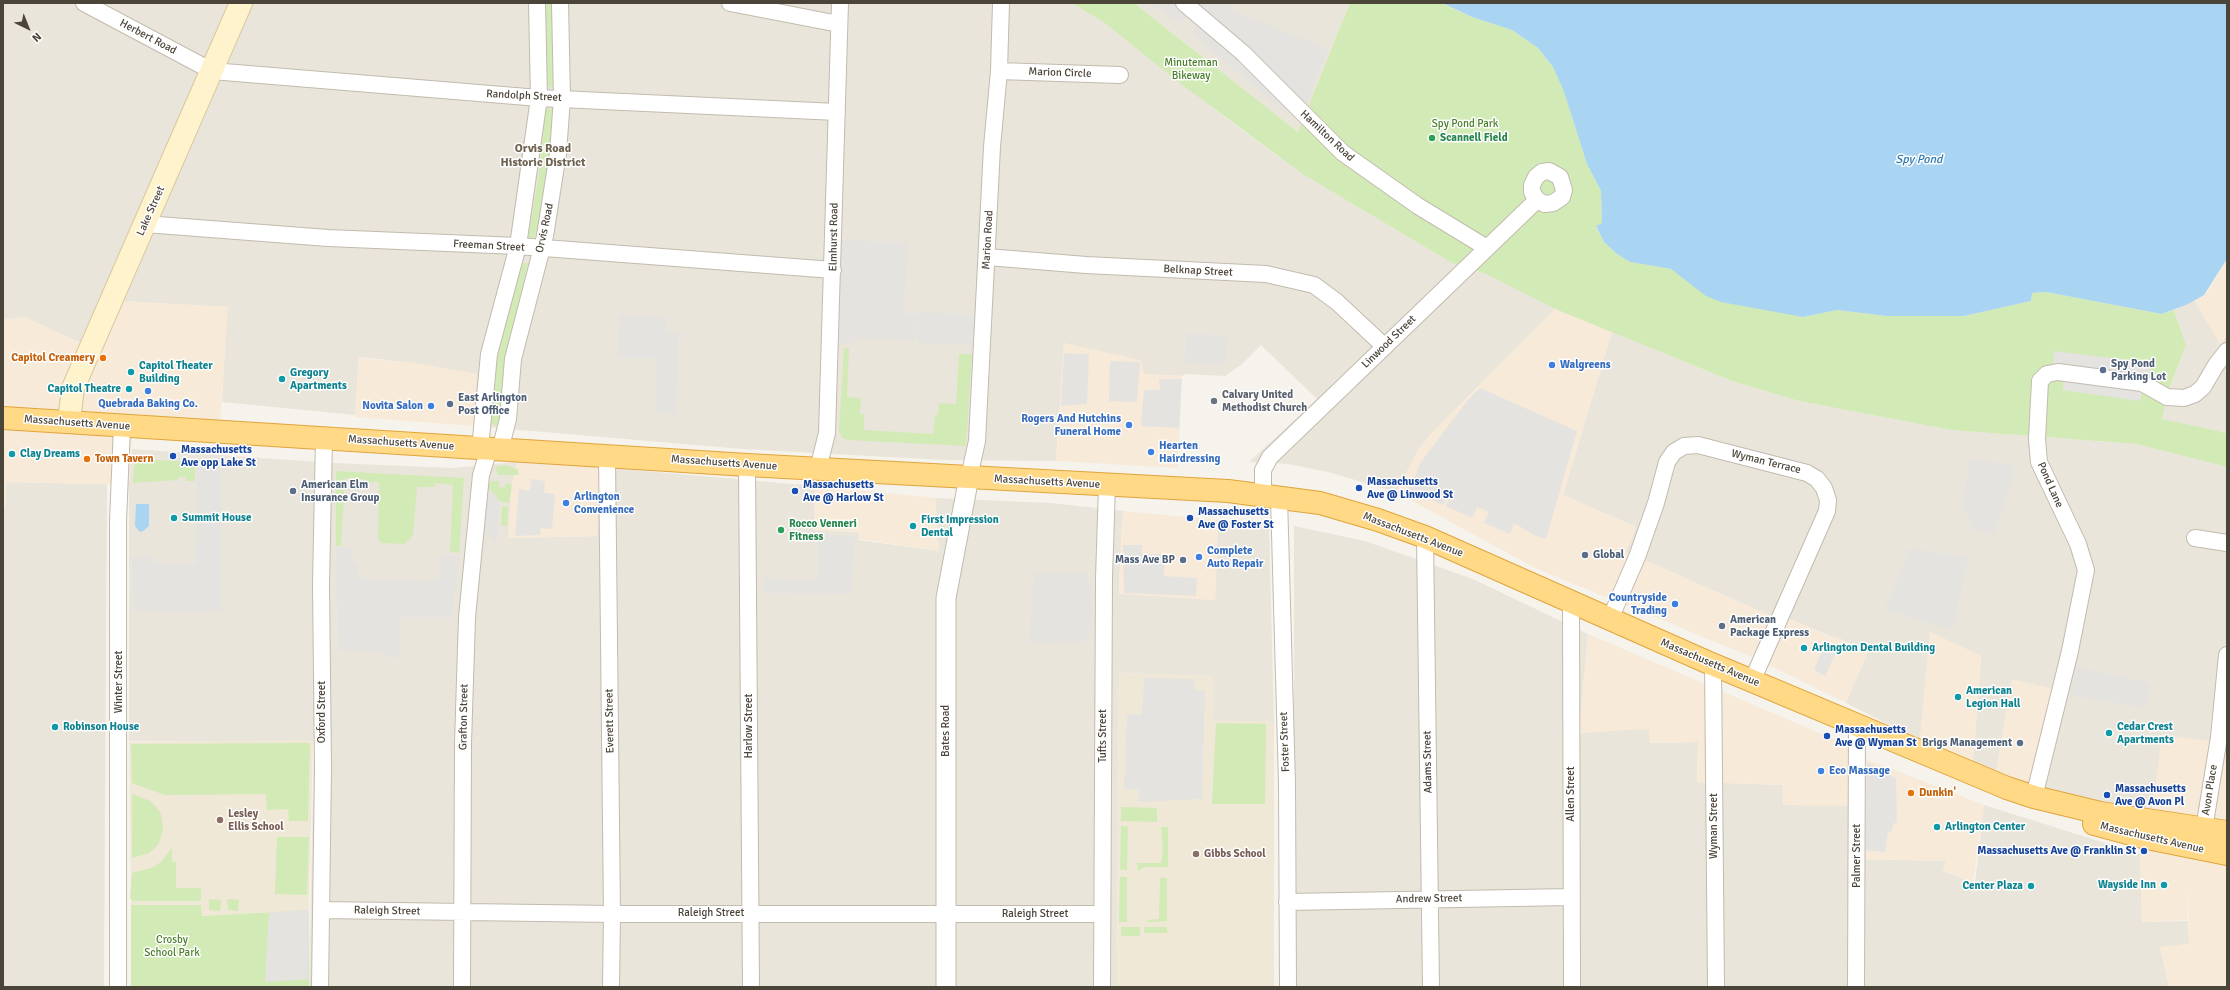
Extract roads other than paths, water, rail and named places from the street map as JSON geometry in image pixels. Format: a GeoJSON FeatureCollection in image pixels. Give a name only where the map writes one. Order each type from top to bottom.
{"type":"FeatureCollection","features":[{"type":"Feature","properties":{"kind":"highway","name":"Massachusetts Avenue"},"geometry":{"type":"LineString","coordinates":[[3,418],[747,465],[1228,491],[1320,503],[1349,511],[1425,537],[1570,602],[1982,779],[2034,797],[2100,813],[2227,832]]}},
{"type":"Feature","properties":{"kind":"highway","name":"Massachusetts Avenue"},"geometry":{"type":"LineString","coordinates":[[2034,797],[2066,813],[2098,825],[2149,839],[2227,854]]}},
{"type":"Feature","properties":{"kind":"main road","name":"Lake Street"},"geometry":{"type":"LineString","coordinates":[[69,421],[73,388],[241,3]]}},
{"type":"Feature","properties":{"kind":"street","name":"Herbert Road"},"geometry":{"type":"LineString","coordinates":[[84,3],[212,71]]}},
{"type":"Feature","properties":{"kind":"street","name":"Orvis Road"},"geometry":{"type":"LineString","coordinates":[[489,449],[489,354],[518,246],[539,98],[537,3]]}},
{"type":"Feature","properties":{"kind":"street","name":"Orvis Road"},"geometry":{"type":"LineString","coordinates":[[489,449],[508,419],[513,359],[541,249],[546,236],[558,153],[562,98],[560,3]]}},
{"type":"Feature","properties":{"kind":"street"},"geometry":{"type":"LineString","coordinates":[[730,3],[839,24]]}},
{"type":"Feature","properties":{"kind":"street","name":"Elmhurst Road"},"geometry":{"type":"LineString","coordinates":[[818,469],[827,433],[840,3]]}},
{"type":"Feature","properties":{"kind":"street","name":"Marion Road"},"geometry":{"type":"LineString","coordinates":[[970,477],[977,441],[992,147],[999,71],[1001,3]]}},
{"type":"Feature","properties":{"kind":"street","name":"Hamilton Road"},"geometry":{"type":"LineString","coordinates":[[1184,3],[1243,53],[1343,153],[1418,206],[1487,248]]}},
{"type":"Feature","properties":{"kind":"street","name":"Randolph Street"},"geometry":{"type":"LineString","coordinates":[[212,71],[539,98],[837,112]]}},
{"type":"Feature","properties":{"kind":"street","name":"Marion Circle"},"geometry":{"type":"LineString","coordinates":[[999,71],[1120,75]]}},
{"type":"Feature","properties":{"kind":"street","name":"Linwood Street"},"geometry":{"type":"LineString","coordinates":[[1271,496],[1263,470],[1270,457],[1537,200]]}},
{"type":"Feature","properties":{"kind":"street","name":"Freeman Street"},"geometry":{"type":"LineString","coordinates":[[145,224],[328,238],[518,246],[541,249],[833,270]]}},
{"type":"Feature","properties":{"kind":"street","name":"Belknap Street"},"geometry":{"type":"LineString","coordinates":[[987,257],[1086,265],[1266,274],[1307,283],[1314,285],[1337,302],[1384,346]]}},
{"type":"Feature","properties":{"kind":"street","name":"Pond Lane"},"geometry":{"type":"LineString","coordinates":[[2034,797],[2070,651],[2086,570],[2078,544],[2039,462],[2037,439],[2040,381],[2047,374],[2058,372],[2142,383],[2163,396],[2184,398],[2195,394],[2203,387],[2226,355]]}},
{"type":"Feature","properties":{"kind":"street","name":"Winter Street"},"geometry":{"type":"LineString","coordinates":[[118,987],[120,903],[118,521],[122,426]]}},
{"type":"Feature","properties":{"kind":"street","name":"Oxford Street"},"geometry":{"type":"LineString","coordinates":[[320,987],[323,768],[321,584],[324,438]]}},
{"type":"Feature","properties":{"kind":"street","name":"Wyman Terrace"},"geometry":{"type":"LineString","coordinates":[[1610,619],[1640,550],[1656,503],[1667,462],[1674,452],[1684,446],[1698,445],[1807,473],[1817,479],[1824,488],[1828,500],[1826,511],[1752,681]]}},
{"type":"Feature","properties":{"kind":"street","name":"Grafton Street"},"geometry":{"type":"LineString","coordinates":[[462,987],[467,617],[481,475],[489,449]]}},
{"type":"Feature","properties":{"kind":"street","name":"Everett Street"},"geometry":{"type":"LineString","coordinates":[[607,456],[612,914],[611,987]]}},
{"type":"Feature","properties":{"kind":"street","name":"Harlow Street"},"geometry":{"type":"LineString","coordinates":[[747,465],[751,987]]}},
{"type":"Feature","properties":{"kind":"street","name":"Bates Road"},"geometry":{"type":"LineString","coordinates":[[946,987],[946,598],[970,477]]}},
{"type":"Feature","properties":{"kind":"street","name":"Tufts Street"},"geometry":{"type":"LineString","coordinates":[[1102,987],[1104,578],[1107,485]]}},
{"type":"Feature","properties":{"kind":"street","name":"Foster Street"},"geometry":{"type":"LineString","coordinates":[[1271,496],[1287,784],[1288,987]]}},
{"type":"Feature","properties":{"kind":"street","name":"Adams Street"},"geometry":{"type":"LineString","coordinates":[[1425,537],[1432,987]]}},
{"type":"Feature","properties":{"kind":"street"},"geometry":{"type":"LineString","coordinates":[[2195,538],[2227,543]]}},
{"type":"Feature","properties":{"kind":"street","name":"Allen Street"},"geometry":{"type":"LineString","coordinates":[[1570,602],[1572,987]]}},
{"type":"Feature","properties":{"kind":"street","name":"Avon Place"},"geometry":{"type":"LineString","coordinates":[[2204,829],[2219,737],[2227,655]]}},
{"type":"Feature","properties":{"kind":"street","name":"Wyman Street"},"geometry":{"type":"LineString","coordinates":[[1713,664],[1716,987]]}},
{"type":"Feature","properties":{"kind":"street","name":"Palmer Street"},"geometry":{"type":"LineString","coordinates":[[1856,987],[1857,726]]}},
{"type":"Feature","properties":{"kind":"street","name":"Andrew Street"},"geometry":{"type":"LineString","coordinates":[[1287,902],[1571,897]]}},
{"type":"Feature","properties":{"kind":"street","name":"Raleigh Street"},"geometry":{"type":"LineString","coordinates":[[321,910],[612,914],[1102,914]]}},
{"type":"Feature","properties":{"kind":"water","name":"Spy Pond"},"geometry":{"type":"Polygon","coordinates":[[[1442,3],[2227,3],[2227,259],[2204,295],[2188,304],[2162,314],[2046,292],[2032,293],[2031,301],[1964,316],[1886,316],[1837,310],[1803,317],[1721,302],[1706,296],[1671,269],[1630,262],[1617,254],[1604,242],[1596,226],[1602,223],[1601,191],[1587,164],[1564,92],[1553,67],[1538,48],[1512,30],[1472,17],[1442,3]]]}},
{"type":"Feature","properties":{"kind":"water"},"geometry":{"type":"Polygon","coordinates":[[[136,504],[149,504],[149,526],[140,532],[135,526],[136,504]]]}},
{"type":"Feature","properties":{"kind":"place","name":"Scannell Field"},"geometry":{"type":"Point","coordinates":[1432,138]}},
{"type":"Feature","properties":{"kind":"place","name":"Capitol Creamery"},"geometry":{"type":"Point","coordinates":[103,358]}},
{"type":"Feature","properties":{"kind":"place","name":"Walgreens"},"geometry":{"type":"Point","coordinates":[1552,365]}},
{"type":"Feature","properties":{"kind":"place","name":"Spy Pond Parking Lot"},"geometry":{"type":"Point","coordinates":[2103,370]}},
{"type":"Feature","properties":{"kind":"place","name":"Capitol Theater Building"},"geometry":{"type":"Point","coordinates":[131,372]}},
{"type":"Feature","properties":{"kind":"place","name":"Gregory Apartments"},"geometry":{"type":"Point","coordinates":[282,379]}},
{"type":"Feature","properties":{"kind":"place","name":"Capitol Theatre"},"geometry":{"type":"Point","coordinates":[129,389]}},
{"type":"Feature","properties":{"kind":"place","name":"Quebrada Baking Co."},"geometry":{"type":"Point","coordinates":[148,391]}},
{"type":"Feature","properties":{"kind":"place","name":"Calvary United Methodist Church"},"geometry":{"type":"Point","coordinates":[1214,401]}},
{"type":"Feature","properties":{"kind":"place","name":"East Arlington Post Office"},"geometry":{"type":"Point","coordinates":[450,404]}},
{"type":"Feature","properties":{"kind":"place","name":"Novita Salon"},"geometry":{"type":"Point","coordinates":[431,406]}},
{"type":"Feature","properties":{"kind":"place","name":"Rogers And Hutchins Funeral Home"},"geometry":{"type":"Point","coordinates":[1129,425]}},
{"type":"Feature","properties":{"kind":"place","name":"Hearten Hairdressing"},"geometry":{"type":"Point","coordinates":[1151,452]}},
{"type":"Feature","properties":{"kind":"place","name":"Clay Dreams"},"geometry":{"type":"Point","coordinates":[12,454]}},
{"type":"Feature","properties":{"kind":"place","name":"Massachusetts Ave opp Lake St"},"geometry":{"type":"Point","coordinates":[173,456]}},
{"type":"Feature","properties":{"kind":"place","name":"Town Tavern"},"geometry":{"type":"Point","coordinates":[87,459]}},
{"type":"Feature","properties":{"kind":"place","name":"Massachusetts Ave @ Linwood St"},"geometry":{"type":"Point","coordinates":[1359,488]}},
{"type":"Feature","properties":{"kind":"place","name":"American Elm Insurance Group"},"geometry":{"type":"Point","coordinates":[293,491]}},
{"type":"Feature","properties":{"kind":"place","name":"Massachusetts Ave @ Harlow St"},"geometry":{"type":"Point","coordinates":[795,491]}},
{"type":"Feature","properties":{"kind":"place","name":"Arlington Convenience"},"geometry":{"type":"Point","coordinates":[566,503]}},
{"type":"Feature","properties":{"kind":"place","name":"Summit House"},"geometry":{"type":"Point","coordinates":[174,518]}},
{"type":"Feature","properties":{"kind":"place","name":"Massachusetts Ave @ Foster St"},"geometry":{"type":"Point","coordinates":[1190,518]}},
{"type":"Feature","properties":{"kind":"place","name":"First Impression Dental"},"geometry":{"type":"Point","coordinates":[913,526]}},
{"type":"Feature","properties":{"kind":"place","name":"Rocco Venneri Fitness"},"geometry":{"type":"Point","coordinates":[781,530]}},
{"type":"Feature","properties":{"kind":"place","name":"Global"},"geometry":{"type":"Point","coordinates":[1585,555]}},
{"type":"Feature","properties":{"kind":"place","name":"Complete Auto Repair"},"geometry":{"type":"Point","coordinates":[1199,557]}},
{"type":"Feature","properties":{"kind":"place","name":"Mass Ave BP"},"geometry":{"type":"Point","coordinates":[1183,560]}},
{"type":"Feature","properties":{"kind":"place","name":"Countryside Trading"},"geometry":{"type":"Point","coordinates":[1675,604]}},
{"type":"Feature","properties":{"kind":"place","name":"American Package Express"},"geometry":{"type":"Point","coordinates":[1722,626]}},
{"type":"Feature","properties":{"kind":"place","name":"Arlington Dental Building"},"geometry":{"type":"Point","coordinates":[1804,648]}},
{"type":"Feature","properties":{"kind":"place","name":"American Legion Hall"},"geometry":{"type":"Point","coordinates":[1958,697]}},
{"type":"Feature","properties":{"kind":"place","name":"Robinson House"},"geometry":{"type":"Point","coordinates":[55,727]}},
{"type":"Feature","properties":{"kind":"place","name":"Cedar Crest Apartments"},"geometry":{"type":"Point","coordinates":[2109,733]}},
{"type":"Feature","properties":{"kind":"place","name":"Massachusetts Ave @ Wyman St"},"geometry":{"type":"Point","coordinates":[1827,736]}},
{"type":"Feature","properties":{"kind":"place","name":"Brigs Management"},"geometry":{"type":"Point","coordinates":[2020,743]}},
{"type":"Feature","properties":{"kind":"place","name":"Eco Massage"},"geometry":{"type":"Point","coordinates":[1821,771]}},
{"type":"Feature","properties":{"kind":"place","name":"Dunkin'"},"geometry":{"type":"Point","coordinates":[1911,793]}},
{"type":"Feature","properties":{"kind":"place","name":"Massachusetts Ave @ Avon Pl"},"geometry":{"type":"Point","coordinates":[2107,795]}},
{"type":"Feature","properties":{"kind":"place","name":"Lesley Ellis School"},"geometry":{"type":"Point","coordinates":[220,820]}},
{"type":"Feature","properties":{"kind":"place","name":"Arlington Center"},"geometry":{"type":"Point","coordinates":[1937,827]}},
{"type":"Feature","properties":{"kind":"place","name":"Massachusetts Ave @ Franklin St"},"geometry":{"type":"Point","coordinates":[2144,851]}},
{"type":"Feature","properties":{"kind":"place","name":"Gibbs School"},"geometry":{"type":"Point","coordinates":[1196,854]}},
{"type":"Feature","properties":{"kind":"place","name":"Wayside Inn"},"geometry":{"type":"Point","coordinates":[2164,885]}},
{"type":"Feature","properties":{"kind":"place","name":"Center Plaza"},"geometry":{"type":"Point","coordinates":[2031,886]}},
{"type":"Feature","properties":{"kind":"district","name":"Orvis Road Historic District"},"geometry":{"type":"Point","coordinates":[543,156]}},
{"type":"Feature","properties":{"kind":"park label","name":"Minuteman Bikeway"},"geometry":{"type":"Point","coordinates":[1191,69]}},
{"type":"Feature","properties":{"kind":"park label","name":"Spy Pond Park"},"geometry":{"type":"Point","coordinates":[1465,124]}},
{"type":"Feature","properties":{"kind":"park label","name":"Crosby School Park"},"geometry":{"type":"Point","coordinates":[172,946]}}]}
